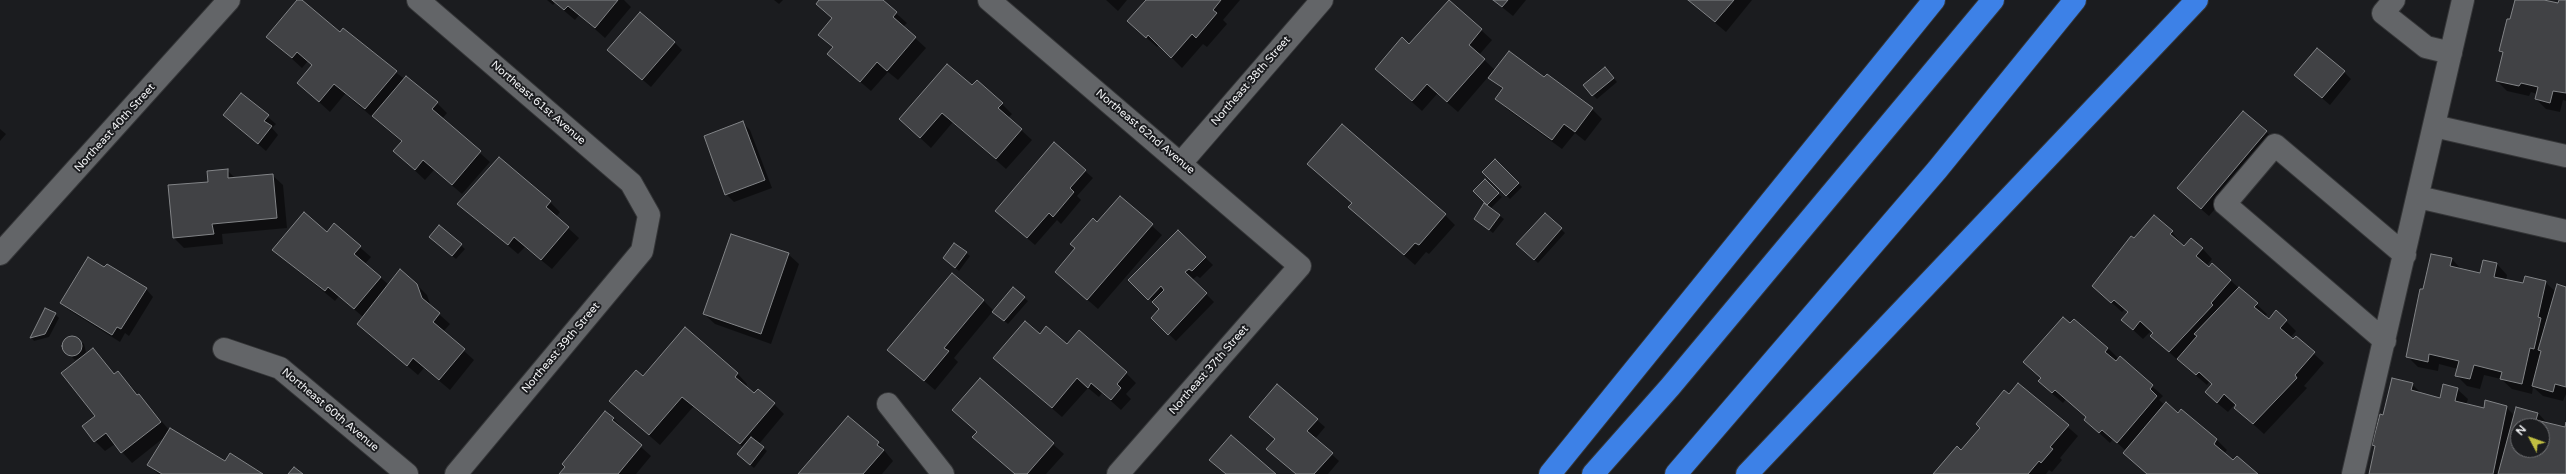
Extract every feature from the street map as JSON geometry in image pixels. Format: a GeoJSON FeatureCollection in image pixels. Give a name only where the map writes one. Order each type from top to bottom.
{"type":"FeatureCollection","features":[{"type":"Feature","properties":{"kind":"highway"},"geometry":{"type":"LineString","coordinates":[[1550,474],[1934,0]]}},
{"type":"Feature","properties":{"kind":"highway"},"geometry":{"type":"LineString","coordinates":[[1593,474],[1670,387],[1993,0]]}},
{"type":"Feature","properties":{"kind":"highway"},"geometry":{"type":"LineString","coordinates":[[1676,474],[1937,170],[2075,0]]}},
{"type":"Feature","properties":{"kind":"highway"},"geometry":{"type":"LineString","coordinates":[[1747,474],[2196,0]]}},
{"type":"Feature","properties":{"kind":"street","name":"Northeast 40th Street"},"geometry":{"type":"LineString","coordinates":[[0,254],[229,0]]}},
{"type":"Feature","properties":{"kind":"street","name":"Northeast 61st Avenue"},"geometry":{"type":"LineString","coordinates":[[418,0],[631,183],[649,215]]}},
{"type":"Feature","properties":{"kind":"street","name":"Northeast 62nd Avenue"},"geometry":{"type":"LineString","coordinates":[[989,0],[1300,266]]}},
{"type":"Feature","properties":{"kind":"street","name":"Northeast 38th Street"},"geometry":{"type":"LineString","coordinates":[[1181,163],[1322,0]]}},
{"type":"Feature","properties":{"kind":"street"},"geometry":{"type":"LineString","coordinates":[[2394,0],[2383,13],[2426,47],[2451,53]]}},
{"type":"Feature","properties":{"kind":"street"},"geometry":{"type":"LineString","coordinates":[[2353,474],[2463,0]]}},
{"type":"Feature","properties":{"kind":"street"},"geometry":{"type":"LineString","coordinates":[[2434,126],[2566,156]]}},
{"type":"Feature","properties":{"kind":"street"},"geometry":{"type":"LineString","coordinates":[[2385,341],[2224,204],[2275,145],[2405,255]]}},
{"type":"Feature","properties":{"kind":"street"},"geometry":{"type":"LineString","coordinates":[[2418,197],[2566,231]]}},
{"type":"Feature","properties":{"kind":"street","name":"Northeast 39th Street"},"geometry":{"type":"LineString","coordinates":[[456,474],[642,251],[649,215]]}},
{"type":"Feature","properties":{"kind":"street","name":"Northeast 37th Street"},"geometry":{"type":"LineString","coordinates":[[1118,474],[1300,266]]}},
{"type":"Feature","properties":{"kind":"street","name":"Northeast 60th Avenue"},"geometry":{"type":"LineString","coordinates":[[224,349],[280,368],[407,474]]}},
{"type":"Feature","properties":{"kind":"street"},"geometry":{"type":"LineString","coordinates":[[888,404],[943,474]]}},
{"type":"Feature","properties":{"kind":"building"},"geometry":{"type":"Polygon","coordinates":[[[297,0],[302,0],[340,32],[343,28],[397,71],[365,109],[334,84],[319,102],[297,83],[312,65],[297,52],[292,58],[266,37],[297,0]]]}},
{"type":"Feature","properties":{"kind":"building"},"geometry":{"type":"Polygon","coordinates":[[[552,0],[618,0],[595,28],[568,6],[564,10],[552,0]]]}},
{"type":"Feature","properties":{"kind":"building"},"geometry":{"type":"Polygon","coordinates":[[[819,0],[883,0],[897,12],[893,17],[916,37],[887,71],[877,62],[860,82],[827,54],[833,47],[818,35],[832,18],[816,4],[819,0]]]}},
{"type":"Feature","properties":{"kind":"building"},"geometry":{"type":"Polygon","coordinates":[[[1146,0],[1221,0],[1213,10],[1217,13],[1196,38],[1192,34],[1171,58],[1148,35],[1146,38],[1127,21],[1146,0]]]}},
{"type":"Feature","properties":{"kind":"building"},"geometry":{"type":"Polygon","coordinates":[[[1449,0],[1482,29],[1469,45],[1485,59],[1447,102],[1427,84],[1412,101],[1375,69],[1402,37],[1409,44],[1449,0]]]}},
{"type":"Feature","properties":{"kind":"building"},"geometry":{"type":"Polygon","coordinates":[[[1493,0],[1508,0],[1502,7],[1493,0]]]}},
{"type":"Feature","properties":{"kind":"building"},"geometry":{"type":"Polygon","coordinates":[[[1688,0],[1734,0],[1715,22],[1688,0]]]}},
{"type":"Feature","properties":{"kind":"building"},"geometry":{"type":"Polygon","coordinates":[[[2515,0],[2544,0],[2558,3],[2559,0],[2566,0],[2566,93],[2553,91],[2550,103],[2535,99],[2538,87],[2521,83],[2519,86],[2496,81],[2503,52],[2499,51],[2507,19],[2510,19],[2515,0]]]}},
{"type":"Feature","properties":{"kind":"building"},"geometry":{"type":"Polygon","coordinates":[[[640,12],[675,42],[642,80],[607,50],[640,12]]]}},
{"type":"Feature","properties":{"kind":"building"},"geometry":{"type":"Polygon","coordinates":[[[2317,48],[2345,71],[2322,98],[2294,75],[2317,48]]]}},
{"type":"Feature","properties":{"kind":"building"},"geometry":{"type":"Polygon","coordinates":[[[1509,51],[1544,77],[1547,74],[1593,108],[1575,132],[1564,124],[1552,140],[1495,99],[1503,88],[1488,78],[1509,51]]]}},
{"type":"Feature","properties":{"kind":"building"},"geometry":{"type":"Polygon","coordinates":[[[947,64],[972,85],[977,80],[1003,103],[998,108],[1022,129],[996,159],[942,113],[920,138],[899,119],[947,64]]]}},
{"type":"Feature","properties":{"kind":"building"},"geometry":{"type":"Polygon","coordinates":[[[1605,67],[1614,78],[1592,96],[1583,85],[1605,67]]]}},
{"type":"Feature","properties":{"kind":"building"},"geometry":{"type":"Polygon","coordinates":[[[406,76],[438,102],[432,109],[481,151],[452,185],[423,160],[415,170],[393,151],[402,141],[372,116],[406,76]]]}},
{"type":"Feature","properties":{"kind":"building"},"geometry":{"type":"Polygon","coordinates":[[[241,93],[269,115],[264,121],[272,126],[258,144],[223,115],[241,93]]]}},
{"type":"Feature","properties":{"kind":"building"},"geometry":{"type":"Polygon","coordinates":[[[2243,111],[2267,131],[2201,209],[2177,188],[2243,111]]]}},
{"type":"Feature","properties":{"kind":"building"},"geometry":{"type":"Polygon","coordinates":[[[743,121],[765,180],[725,195],[704,136],[743,121]]]}},
{"type":"Feature","properties":{"kind":"building"},"geometry":{"type":"Polygon","coordinates":[[[1342,124],[1446,214],[1419,245],[1415,243],[1404,255],[1348,207],[1352,203],[1307,164],[1342,124]]]}},
{"type":"Feature","properties":{"kind":"building"},"geometry":{"type":"Polygon","coordinates":[[[1054,142],[1086,170],[1070,188],[1074,192],[1053,217],[1049,213],[1027,238],[995,211],[1054,142]]]}},
{"type":"Feature","properties":{"kind":"building"},"geometry":{"type":"Polygon","coordinates":[[[499,157],[551,201],[546,207],[569,227],[541,260],[514,237],[508,245],[457,204],[499,157]]]}},
{"type":"Feature","properties":{"kind":"building"},"geometry":{"type":"Polygon","coordinates":[[[1495,159],[1519,183],[1506,196],[1482,172],[1495,159]]]}},
{"type":"Feature","properties":{"kind":"building"},"geometry":{"type":"Polygon","coordinates":[[[228,169],[228,178],[273,174],[277,218],[212,224],[214,234],[173,238],[168,185],[208,182],[207,171],[228,169]]]}},
{"type":"Feature","properties":{"kind":"building"},"geometry":{"type":"Polygon","coordinates":[[[1485,179],[1499,193],[1487,205],[1473,191],[1485,179]]]}},
{"type":"Feature","properties":{"kind":"building"},"geometry":{"type":"Polygon","coordinates":[[[1120,196],[1153,224],[1087,300],[1055,272],[1075,248],[1070,244],[1093,218],[1097,222],[1120,196]]]}},
{"type":"Feature","properties":{"kind":"building"},"geometry":{"type":"Polygon","coordinates":[[[1484,203],[1500,215],[1489,230],[1474,219],[1484,203]]]}},
{"type":"Feature","properties":{"kind":"building"},"geometry":{"type":"Polygon","coordinates":[[[304,212],[327,232],[334,223],[361,246],[354,254],[381,277],[354,309],[328,287],[325,291],[272,250],[304,212]]]}},
{"type":"Feature","properties":{"kind":"building"},"geometry":{"type":"Polygon","coordinates":[[[1545,213],[1562,228],[1534,260],[1516,244],[1545,213]]]}},
{"type":"Feature","properties":{"kind":"building"},"geometry":{"type":"Polygon","coordinates":[[[2154,215],[2173,231],[2170,234],[2184,246],[2191,238],[2203,248],[2196,256],[2209,267],[2212,263],[2231,280],[2211,303],[2213,305],[2169,352],[2150,336],[2153,333],[2140,321],[2133,330],[2121,320],[2128,312],[2114,300],[2111,303],[2092,286],[2131,236],[2134,238],[2154,215]]]}},
{"type":"Feature","properties":{"kind":"building"},"geometry":{"type":"Polygon","coordinates":[[[439,225],[462,244],[452,256],[429,237],[439,225]]]}},
{"type":"Feature","properties":{"kind":"building"},"geometry":{"type":"Polygon","coordinates":[[[1178,230],[1206,257],[1192,271],[1189,269],[1185,272],[1207,293],[1168,335],[1151,318],[1159,309],[1152,302],[1164,290],[1161,286],[1148,300],[1128,280],[1178,230]]]}},
{"type":"Feature","properties":{"kind":"building"},"geometry":{"type":"Polygon","coordinates":[[[731,234],[789,253],[761,334],[703,314],[731,234]]]}},
{"type":"Feature","properties":{"kind":"building"},"geometry":{"type":"Polygon","coordinates":[[[954,243],[967,252],[955,268],[943,258],[954,243]]]}},
{"type":"Feature","properties":{"kind":"building"},"geometry":{"type":"Polygon","coordinates":[[[2431,254],[2452,258],[2450,266],[2480,273],[2483,260],[2497,263],[2494,277],[2523,283],[2525,276],[2546,281],[2538,317],[2541,318],[2534,349],[2530,348],[2522,384],[2500,379],[2502,372],[2474,365],[2470,379],[2455,376],[2459,361],[2429,354],[2428,362],[2406,357],[2420,289],[2423,289],[2431,254]]]}},
{"type":"Feature","properties":{"kind":"building"},"geometry":{"type":"Polygon","coordinates":[[[88,257],[104,267],[107,264],[147,288],[121,329],[117,327],[112,335],[60,303],[88,257]]]}},
{"type":"Feature","properties":{"kind":"building"},"geometry":{"type":"Polygon","coordinates":[[[400,269],[417,284],[422,298],[440,313],[433,322],[465,349],[439,380],[413,358],[407,366],[357,324],[400,269]]]}},
{"type":"Feature","properties":{"kind":"building"},"geometry":{"type":"Polygon","coordinates":[[[952,273],[984,300],[944,348],[949,351],[924,381],[887,350],[952,273]]]}},
{"type":"Feature","properties":{"kind":"building"},"geometry":{"type":"Polygon","coordinates":[[[2557,284],[2566,287],[2566,387],[2555,384],[2553,392],[2532,386],[2541,351],[2538,350],[2557,284]]]}},
{"type":"Feature","properties":{"kind":"building"},"geometry":{"type":"Polygon","coordinates":[[[1013,287],[1025,297],[1004,321],[992,312],[1013,287]]]}},
{"type":"Feature","properties":{"kind":"building"},"geometry":{"type":"Polygon","coordinates":[[[2239,287],[2258,303],[2254,307],[2269,319],[2276,310],[2287,320],[2280,328],[2293,339],[2296,336],[2315,352],[2295,375],[2297,378],[2253,424],[2234,408],[2236,405],[2224,394],[2217,403],[2205,392],[2212,384],[2199,372],[2196,375],[2177,359],[2197,336],[2194,334],[2239,287]]]}},
{"type":"Feature","properties":{"kind":"building"},"geometry":{"type":"Polygon","coordinates":[[[45,308],[56,313],[45,334],[30,338],[45,308]]]}},
{"type":"Feature","properties":{"kind":"building"},"geometry":{"type":"Polygon","coordinates":[[[2063,317],[2070,323],[2074,319],[2108,348],[2105,352],[2116,361],[2120,356],[2153,385],[2150,389],[2157,396],[2117,443],[2102,430],[2099,433],[2084,420],[2086,417],[2055,390],[2052,393],[2038,381],[2041,378],[2023,362],[2063,317]]]}},
{"type":"Feature","properties":{"kind":"building"},"geometry":{"type":"Polygon","coordinates":[[[1025,321],[1040,334],[1046,326],[1067,344],[1079,330],[1127,372],[1117,384],[1121,388],[1111,400],[1091,383],[1088,388],[1077,378],[1052,408],[993,358],[1025,321]]]}},
{"type":"Feature","properties":{"kind":"building"},"geometry":{"type":"Polygon","coordinates":[[[685,327],[738,373],[735,377],[754,393],[758,389],[775,403],[740,444],[682,397],[649,435],[609,401],[636,370],[643,376],[685,327]]]}},
{"type":"Feature","properties":{"kind":"building"},"geometry":{"type":"Polygon","coordinates":[[[72,336],[79,339],[82,346],[79,353],[72,356],[65,353],[62,346],[65,339],[72,336]]]}},
{"type":"Feature","properties":{"kind":"building"},"geometry":{"type":"Polygon","coordinates":[[[93,348],[114,374],[118,371],[137,395],[139,394],[161,422],[121,453],[106,433],[94,442],[82,426],[95,416],[61,373],[93,348]]]}},
{"type":"Feature","properties":{"kind":"building"},"geometry":{"type":"Polygon","coordinates":[[[980,378],[1054,443],[1027,474],[1015,474],[972,437],[977,432],[952,410],[980,378]]]}},
{"type":"Feature","properties":{"kind":"building"},"geometry":{"type":"Polygon","coordinates":[[[2392,378],[2413,383],[2411,390],[2440,398],[2443,384],[2458,388],[2455,401],[2484,408],[2485,400],[2507,406],[2493,474],[2369,474],[2375,446],[2372,445],[2380,414],[2383,415],[2392,378]]]}},
{"type":"Feature","properties":{"kind":"building"},"geometry":{"type":"Polygon","coordinates":[[[2018,383],[2069,425],[2050,447],[2053,449],[2041,463],[2039,461],[2028,474],[1933,474],[1957,446],[1961,450],[1980,428],[1976,424],[2004,390],[2009,394],[2018,383]]]}},
{"type":"Feature","properties":{"kind":"building"},"geometry":{"type":"Polygon","coordinates":[[[1277,384],[1318,419],[1307,431],[1333,453],[1314,474],[1296,474],[1266,449],[1275,439],[1249,417],[1277,384]]]}},
{"type":"Feature","properties":{"kind":"building"},"geometry":{"type":"Polygon","coordinates":[[[2166,402],[2178,413],[2181,409],[2217,439],[2214,444],[2233,460],[2237,456],[2258,474],[2147,474],[2123,453],[2166,402]]]}},
{"type":"Feature","properties":{"kind":"building"},"geometry":{"type":"Polygon","coordinates":[[[2516,407],[2538,413],[2537,418],[2513,418],[2516,407]]]}},
{"type":"Feature","properties":{"kind":"building"},"geometry":{"type":"Polygon","coordinates":[[[605,411],[614,418],[612,420],[642,445],[618,474],[559,474],[565,467],[562,464],[605,411]]]}},
{"type":"Feature","properties":{"kind":"building"},"geometry":{"type":"Polygon","coordinates":[[[848,416],[879,442],[877,445],[884,450],[863,474],[798,474],[848,416]]]}},
{"type":"Feature","properties":{"kind":"building"},"geometry":{"type":"Polygon","coordinates":[[[2566,422],[2566,474],[2498,474],[2510,429],[2510,458],[2550,458],[2550,423],[2565,427],[2566,422]]]}},
{"type":"Feature","properties":{"kind":"building"},"geometry":{"type":"Polygon","coordinates":[[[170,428],[225,461],[230,453],[263,474],[162,474],[147,465],[170,428]]]}},
{"type":"Feature","properties":{"kind":"building"},"geometry":{"type":"Polygon","coordinates":[[[1231,435],[1276,474],[1226,474],[1209,460],[1231,435]]]}},
{"type":"Feature","properties":{"kind":"building"},"geometry":{"type":"Polygon","coordinates":[[[751,437],[764,447],[750,465],[737,454],[751,437]]]}},
{"type":"Feature","properties":{"kind":"building"},"geometry":{"type":"Polygon","coordinates":[[[294,467],[303,474],[288,474],[294,467]]]}}]}
